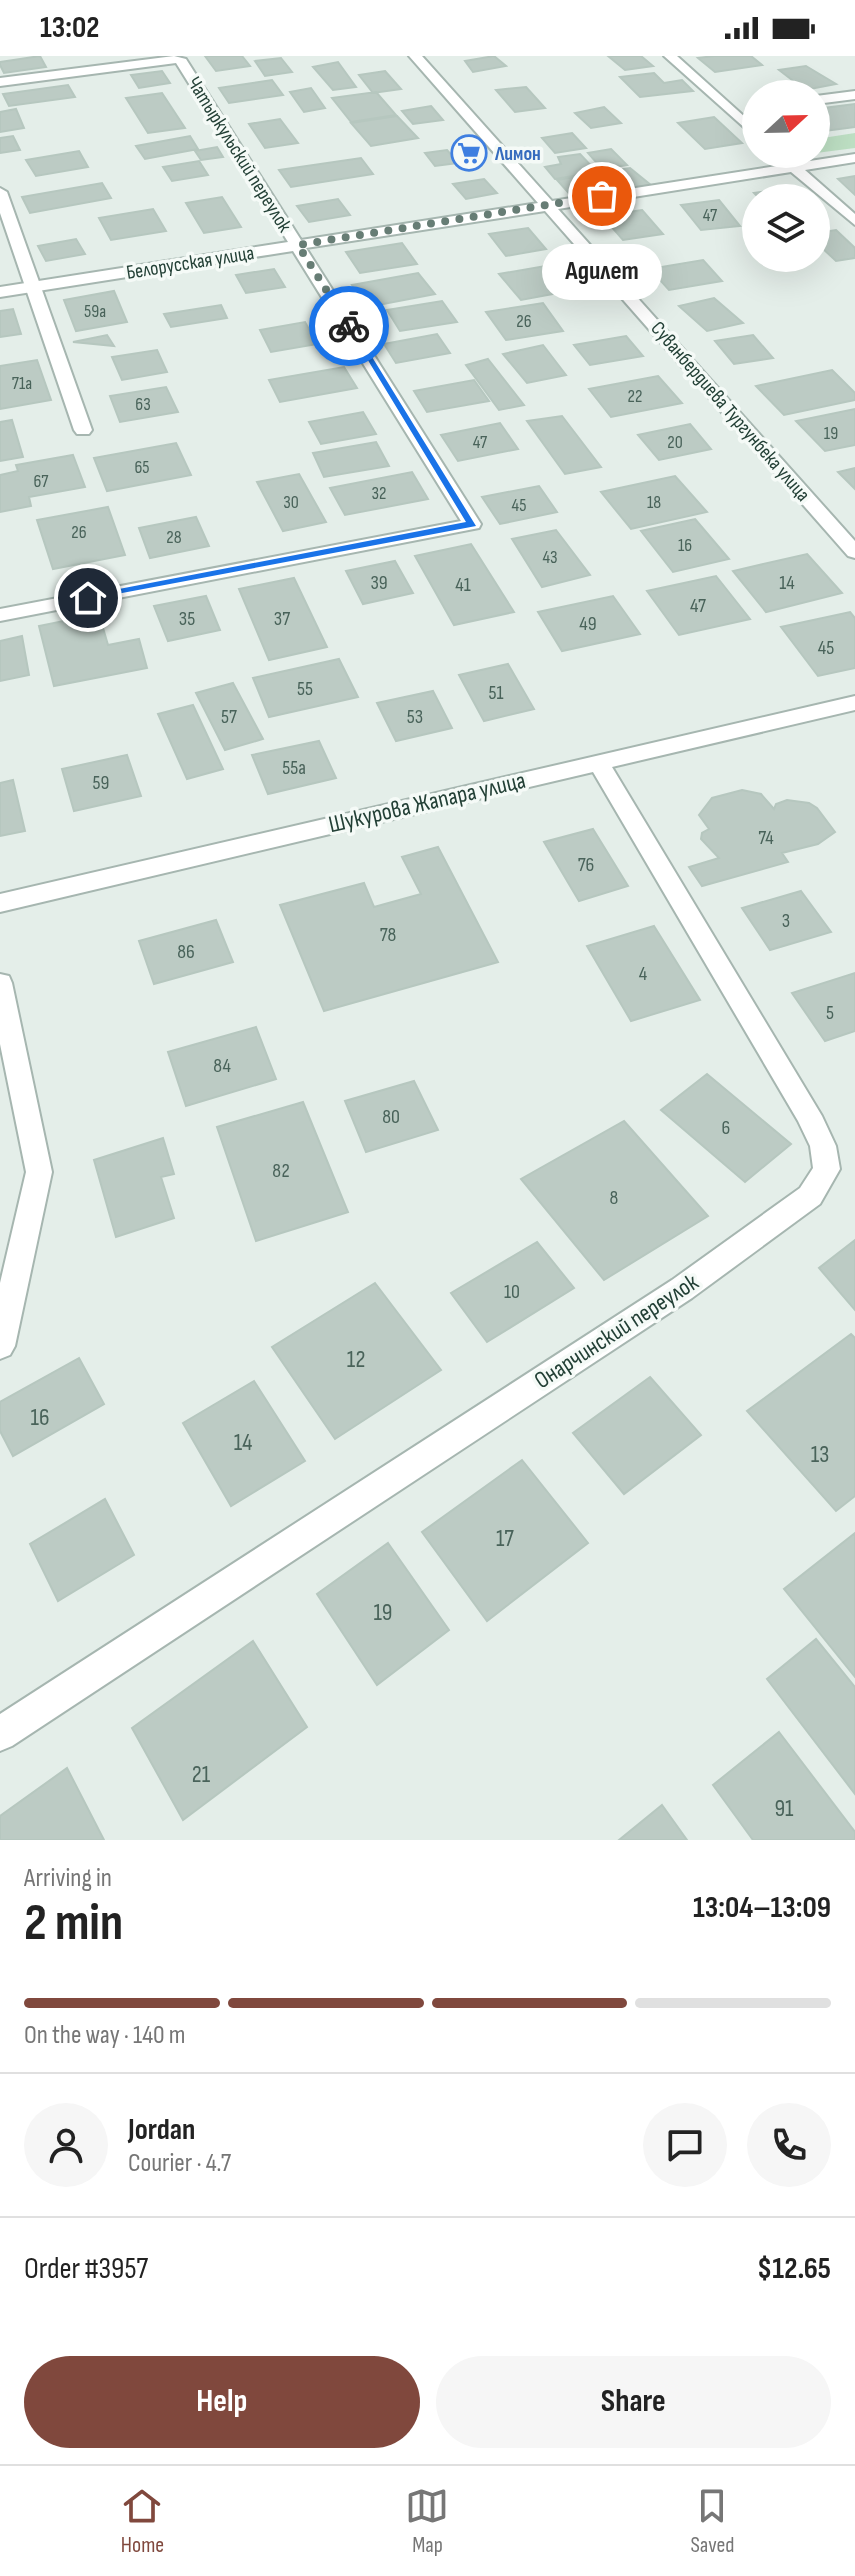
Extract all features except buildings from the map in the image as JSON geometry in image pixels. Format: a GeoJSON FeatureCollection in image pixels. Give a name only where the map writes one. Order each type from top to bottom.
{"type":"FeatureCollection","features":[{"type":"Feature","properties":{"kind":"street","name":"Суванбердиева Тургунбека улица"},"geometry":{"type":"LineString","coordinates":[[415,56],[855,552]]}},
{"type":"Feature","properties":{"kind":"street"},"geometry":{"type":"LineString","coordinates":[[670,56],[742,121]]}},
{"type":"Feature","properties":{"kind":"street","name":"Чатыркульский переулок"},"geometry":{"type":"LineString","coordinates":[[0,82],[181,58],[472,524],[0,615]]}},
{"type":"Feature","properties":{"kind":"street"},"geometry":{"type":"LineString","coordinates":[[830,98],[855,95]]}},
{"type":"Feature","properties":{"kind":"street"},"geometry":{"type":"LineString","coordinates":[[733,112],[742,111]]}},
{"type":"Feature","properties":{"kind":"street","name":"Белорусская улица"},"geometry":{"type":"LineString","coordinates":[[830,162],[855,158]]}},
{"type":"Feature","properties":{"kind":"street","name":"Белорусская улица"},"geometry":{"type":"LineString","coordinates":[[0,292],[784,168]]}},
{"type":"Feature","properties":{"kind":"street"},"geometry":{"type":"LineString","coordinates":[[792,168],[855,221]]}},
{"type":"Feature","properties":{"kind":"street"},"geometry":{"type":"LineString","coordinates":[[0,192],[83,430]]}},
{"type":"Feature","properties":{"kind":"street","name":"Шукурова Жапара улица"},"geometry":{"type":"LineString","coordinates":[[0,903],[855,703]]}},
{"type":"Feature","properties":{"kind":"street","name":"Онарчинский переулок"},"geometry":{"type":"LineString","coordinates":[[0,1734],[682,1289],[810,1196],[827,1169],[823,1146],[809,1116],[598,762]]}},
{"type":"Feature","properties":{"kind":"street"},"geometry":{"type":"LineString","coordinates":[[0,983],[39,1172],[0,1346]]}},
{"type":"Feature","properties":{"kind":"green space"},"geometry":{"type":"Polygon","coordinates":[[[855,133],[855,148],[830,151],[830,137],[855,133]]]}},
{"type":"Feature","properties":{"kind":"way so far"},"geometry":{"type":"LineString","coordinates":[[349,326],[298,245],[602,196]]}},
{"type":"Feature","properties":{"kind":"place","name":"Лимон"},"geometry":{"type":"Point","coordinates":[469,153]}},
{"type":"Feature","properties":{"kind":"place","name":"Адилет"},"geometry":{"type":"Point","coordinates":[602,196]}},
{"type":"Feature","properties":{"kind":"route"},"geometry":{"type":"LineString","coordinates":[[88,598],[472,524],[349,326]]}}]}
